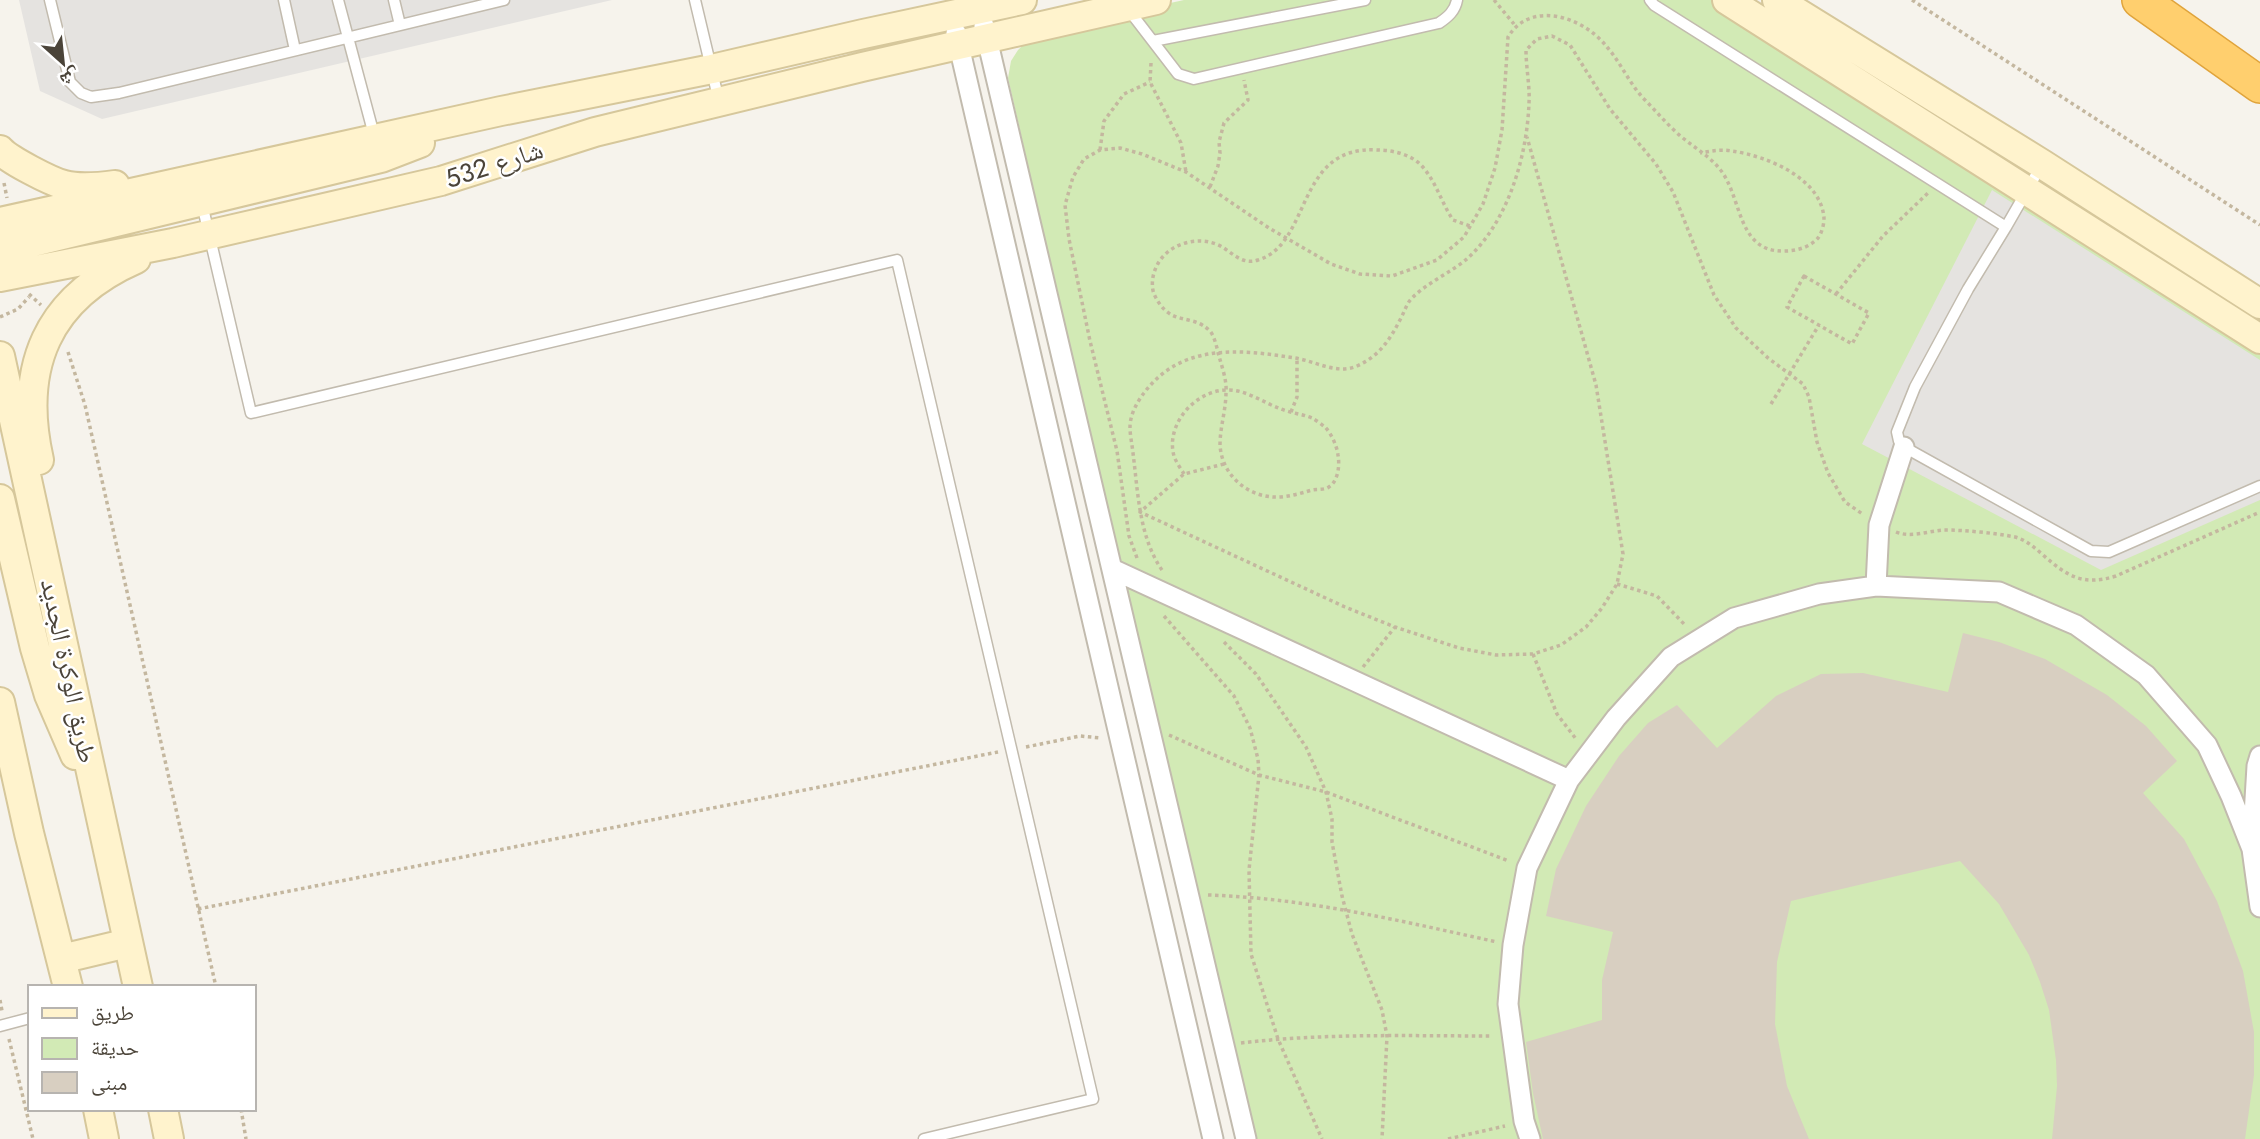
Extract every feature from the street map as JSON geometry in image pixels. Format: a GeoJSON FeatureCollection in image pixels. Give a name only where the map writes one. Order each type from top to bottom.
{"type":"FeatureCollection","features":[{"type":"Feature","properties":{"kind":"highway"},"geometry":{"type":"LineString","coordinates":[[2140,0],[2260,85]]}},
{"type":"Feature","properties":{"kind":"street","name":"شارع 532"},"geometry":{"type":"LineString","coordinates":[[18,282],[209,234],[501,111],[712,69],[1022,0]]}},
{"type":"Feature","properties":{"kind":"street","name":"شارع 532"},"geometry":{"type":"LineString","coordinates":[[0,222],[382,162],[441,181],[595,132],[1156,0]]}},
{"type":"Feature","properties":{"kind":"street"},"geometry":{"type":"LineString","coordinates":[[1727,0],[2260,339]]}},
{"type":"Feature","properties":{"kind":"street"},"geometry":{"type":"LineString","coordinates":[[1777,0],[2042,164],[2260,304]]}},
{"type":"Feature","properties":{"kind":"street"},"geometry":{"type":"LineString","coordinates":[[980,9],[973,42],[1120,740],[1213,1139]]}},
{"type":"Feature","properties":{"kind":"street"},"geometry":{"type":"LineString","coordinates":[[951,15],[973,42],[1112,569],[1246,1139]]}},
{"type":"Feature","properties":{"kind":"street"},"geometry":{"type":"LineString","coordinates":[[0,250],[382,162],[528,91],[579,94]]}},
{"type":"Feature","properties":{"kind":"street"},"geometry":{"type":"LineString","coordinates":[[0,150],[20,164],[64,185],[102,187],[149,179],[382,162]]}},
{"type":"Feature","properties":{"kind":"street"},"geometry":{"type":"LineString","coordinates":[[93,778],[98,712],[38,452],[33,403],[37,358],[58,317],[88,286],[125,264],[173,243]]}},
{"type":"Feature","properties":{"kind":"street","name":"طريق الوكرة الجديد"},"geometry":{"type":"LineString","coordinates":[[0,356],[138,985]]}},
{"type":"Feature","properties":{"kind":"street"},"geometry":{"type":"LineString","coordinates":[[1876,586],[1879,525],[1905,447]]}},
{"type":"Feature","properties":{"kind":"street"},"geometry":{"type":"LineString","coordinates":[[0,499],[35,648],[49,695],[101,815]]}},
{"type":"Feature","properties":{"kind":"street"},"geometry":{"type":"LineString","coordinates":[[1112,569],[1569,780]]}},
{"type":"Feature","properties":{"kind":"street"},"geometry":{"type":"LineString","coordinates":[[1527,1130],[1508,1004],[1513,945],[1527,868],[1569,780],[1616,718],[1671,657],[1734,618],[1819,594],[1876,586],[1999,592],[2076,625],[2146,675],[2207,745],[2252,849]]}},
{"type":"Feature","properties":{"kind":"street"},"geometry":{"type":"LineString","coordinates":[[0,702],[68,985]]}},
{"type":"Feature","properties":{"kind":"street"},"geometry":{"type":"LineString","coordinates":[[2260,756],[2257,766],[2252,849],[2260,907]]}},
{"type":"Feature","properties":{"kind":"street"},"geometry":{"type":"LineString","coordinates":[[0,767],[20,854],[53,928]]}},
{"type":"Feature","properties":{"kind":"street"},"geometry":{"type":"LineString","coordinates":[[61,959],[128,943]]}},
{"type":"Feature","properties":{"kind":"street"},"geometry":{"type":"LineString","coordinates":[[98,1111],[104,1139]]}},
{"type":"Feature","properties":{"kind":"street"},"geometry":{"type":"LineString","coordinates":[[163,1111],[169,1139]]}},
{"type":"Feature","properties":{"kind":"lane"},"geometry":{"type":"LineString","coordinates":[[50,0],[70,82],[81,93],[91,97],[119,93],[504,0]]}},
{"type":"Feature","properties":{"kind":"lane"},"geometry":{"type":"LineString","coordinates":[[285,0],[295,50]]}},
{"type":"Feature","properties":{"kind":"lane"},"geometry":{"type":"LineString","coordinates":[[338,0],[382,162]]}},
{"type":"Feature","properties":{"kind":"lane"},"geometry":{"type":"LineString","coordinates":[[394,0],[400,25]]}},
{"type":"Feature","properties":{"kind":"lane"},"geometry":{"type":"LineString","coordinates":[[695,0],[719,102]]}},
{"type":"Feature","properties":{"kind":"lane"},"geometry":{"type":"LineString","coordinates":[[1153,41],[1365,0]]}},
{"type":"Feature","properties":{"kind":"lane"},"geometry":{"type":"LineString","coordinates":[[1127,7],[1178,74],[1188,79],[1439,23],[1449,16],[1456,7],[1457,0]]}},
{"type":"Feature","properties":{"kind":"lane"},"geometry":{"type":"LineString","coordinates":[[1650,0],[2006,227]]}},
{"type":"Feature","properties":{"kind":"lane"},"geometry":{"type":"LineString","coordinates":[[2042,164],[1968,289],[1915,387],[1896,432],[1899,441],[1905,447],[2099,553],[2109,552],[2260,486]]}},
{"type":"Feature","properties":{"kind":"lane"},"geometry":{"type":"LineString","coordinates":[[201,202],[251,413],[897,260],[1093,1099],[923,1139]]}},
{"type":"Feature","properties":{"kind":"lane"},"geometry":{"type":"LineString","coordinates":[[3,1025],[28,1018]]}},
{"type":"Feature","properties":{"kind":"path"},"geometry":{"type":"LineString","coordinates":[[1494,0],[1514,24]]}},
{"type":"Feature","properties":{"kind":"path"},"geometry":{"type":"LineString","coordinates":[[1912,0],[2260,225]]}},
{"type":"Feature","properties":{"kind":"path"},"geometry":{"type":"LineString","coordinates":[[1322,1139],[1278,1039],[1251,954],[1249,870],[1259,775],[1250,728],[1234,696],[1166,619],[1146,585],[1129,536],[1117,451],[1069,239],[1065,205],[1073,177],[1084,159],[1100,150],[1120,148],[1186,172],[1287,239],[1331,264],[1360,274],[1392,276],[1437,260],[1464,237],[1483,204],[1495,168],[1502,130],[1508,37],[1514,24],[1538,11],[1558,13],[1579,22],[1607,46],[1633,88],[1676,132],[1700,153],[1718,167],[1734,194],[1745,231],[1759,244],[1775,251],[1789,251],[1806,247],[1819,237],[1824,223],[1823,209],[1816,195],[1801,178],[1757,157],[1721,150],[1700,153]]}},
{"type":"Feature","properties":{"kind":"path"},"geometry":{"type":"LineString","coordinates":[[1162,570],[1154,559],[1140,512],[1130,424],[1138,401],[1155,378],[1176,363],[1218,352],[1241,351],[1297,358],[1335,369],[1354,368],[1373,357],[1391,339],[1410,299],[1466,259],[1493,231],[1513,183],[1527,136],[1529,100],[1526,50],[1537,39],[1552,36],[1570,45],[1610,109],[1657,164],[1673,192],[1714,295],[1735,328],[1768,358],[1803,384],[1809,397],[1817,442],[1828,472],[1845,502],[1879,525],[1905,535],[1946,530],[2017,538],[2029,543],[2066,573],[2084,581],[2100,581],[2260,512]]}},
{"type":"Feature","properties":{"kind":"path"},"geometry":{"type":"LineString","coordinates":[[1153,41],[1150,82],[1181,143],[1186,172]]}},
{"type":"Feature","properties":{"kind":"path"},"geometry":{"type":"LineString","coordinates":[[1210,187],[1220,153],[1219,142],[1224,123],[1248,100],[1242,68]]}},
{"type":"Feature","properties":{"kind":"path"},"geometry":{"type":"LineString","coordinates":[[1100,150],[1104,121],[1124,94],[1150,82]]}},
{"type":"Feature","properties":{"kind":"path"},"geometry":{"type":"LineString","coordinates":[[1140,512],[1345,607],[1395,628],[1459,648],[1496,655],[1533,654],[1562,645],[1586,627],[1617,584],[1623,554],[1595,385],[1527,136]]}},
{"type":"Feature","properties":{"kind":"path"},"geometry":{"type":"LineString","coordinates":[[1184,474],[1174,456],[1173,442],[1184,411],[1213,392],[1227,390],[1313,418],[1326,428],[1338,452],[1339,464],[1332,486],[1281,497],[1264,496],[1244,489],[1224,464],[1220,444],[1227,390],[1218,352],[1210,331],[1198,323],[1179,319],[1163,310],[1153,292],[1153,274],[1160,257],[1174,247],[1193,240],[1217,244],[1233,256],[1251,262],[1271,256],[1287,239],[1320,174],[1345,154],[1371,149],[1393,150],[1419,163],[1430,177],[1453,220],[1470,226]]}},
{"type":"Feature","properties":{"kind":"path"},"geometry":{"type":"LineString","coordinates":[[1836,294],[1883,236],[1938,184]]}},
{"type":"Feature","properties":{"kind":"path"},"geometry":{"type":"LineString","coordinates":[[1804,276],[1836,294],[1869,313],[1852,344],[1787,307],[1804,276]]}},
{"type":"Feature","properties":{"kind":"path"},"geometry":{"type":"LineString","coordinates":[[0,317],[18,309],[18,282]]}},
{"type":"Feature","properties":{"kind":"path"},"geometry":{"type":"LineString","coordinates":[[18,282],[58,317],[85,405],[216,985]]}},
{"type":"Feature","properties":{"kind":"path"},"geometry":{"type":"LineString","coordinates":[[1771,404],[1819,325]]}},
{"type":"Feature","properties":{"kind":"path"},"geometry":{"type":"LineString","coordinates":[[1291,412],[1297,397],[1297,358]]}},
{"type":"Feature","properties":{"kind":"path"},"geometry":{"type":"LineString","coordinates":[[1140,512],[1184,474],[1224,464]]}},
{"type":"Feature","properties":{"kind":"path"},"geometry":{"type":"LineString","coordinates":[[1617,584],[1657,596],[1678,616],[1697,641]]}},
{"type":"Feature","properties":{"kind":"path"},"geometry":{"type":"LineString","coordinates":[[1352,680],[1395,628]]}},
{"type":"Feature","properties":{"kind":"path"},"geometry":{"type":"LineString","coordinates":[[1219,637],[1256,674],[1306,747],[1326,792],[1332,819],[1332,842],[1352,934],[1381,1010],[1387,1036],[1382,1139]]}},
{"type":"Feature","properties":{"kind":"path"},"geometry":{"type":"LineString","coordinates":[[1533,654],[1557,714],[1588,754]]}},
{"type":"Feature","properties":{"kind":"path"},"geometry":{"type":"LineString","coordinates":[[1151,736],[1166,734],[1259,775],[1326,792],[1527,868]]}},
{"type":"Feature","properties":{"kind":"path"},"geometry":{"type":"LineString","coordinates":[[198,909],[1080,736],[1120,740]]}},
{"type":"Feature","properties":{"kind":"path"},"geometry":{"type":"LineString","coordinates":[[1188,894],[1250,896],[1346,909],[1513,945]]}},
{"type":"Feature","properties":{"kind":"path"},"geometry":{"type":"LineString","coordinates":[[0,1000],[3,1025],[33,1139]]}},
{"type":"Feature","properties":{"kind":"path"},"geometry":{"type":"LineString","coordinates":[[1224,1045],[1278,1039],[1512,1037]]}},
{"type":"Feature","properties":{"kind":"path"},"geometry":{"type":"LineString","coordinates":[[241,1111],[246,1139]]}},
{"type":"Feature","properties":{"kind":"path"},"geometry":{"type":"LineString","coordinates":[[1448,1139],[1527,1130]]}},
{"type":"Feature","properties":{"kind":"green space"},"geometry":{"type":"Polygon","coordinates":[[[1184,0],[1711,0],[2042,215],[2260,349],[2260,1139],[1251,1139],[1008,78],[1011,61],[1018,50],[1037,32],[1184,0]]]}},
{"type":"Feature","properties":{"kind":"shaded area"},"geometry":{"type":"Polygon","coordinates":[[[19,0],[612,0],[102,119],[40,91],[19,0]]]}},
{"type":"Feature","properties":{"kind":"shaded area"},"geometry":{"type":"Polygon","coordinates":[[[1992,190],[2260,360],[2260,500],[2101,570],[1862,444],[1992,190]]]}},
{"type":"Feature","properties":{"kind":"building"},"geometry":{"type":"Polygon","coordinates":[[[1963,633],[1999,642],[2045,659],[2107,695],[2146,726],[2177,761],[2143,793],[2184,839],[2217,901],[2243,971],[2254,1032],[2254,1075],[2245,1139],[2052,1139],[2057,1086],[2056,1060],[2049,1010],[2040,982],[2029,955],[1999,904],[1960,861],[1791,901],[1777,962],[1775,1024],[1787,1086],[1809,1139],[1543,1139],[1526,1042],[1602,1020],[1602,980],[1613,932],[1546,916],[1556,869],[1586,806],[1619,756],[1648,723],[1677,705],[1717,748],[1776,696],[1821,674],[1863,673],[1948,692],[1963,633]]]}}]}
